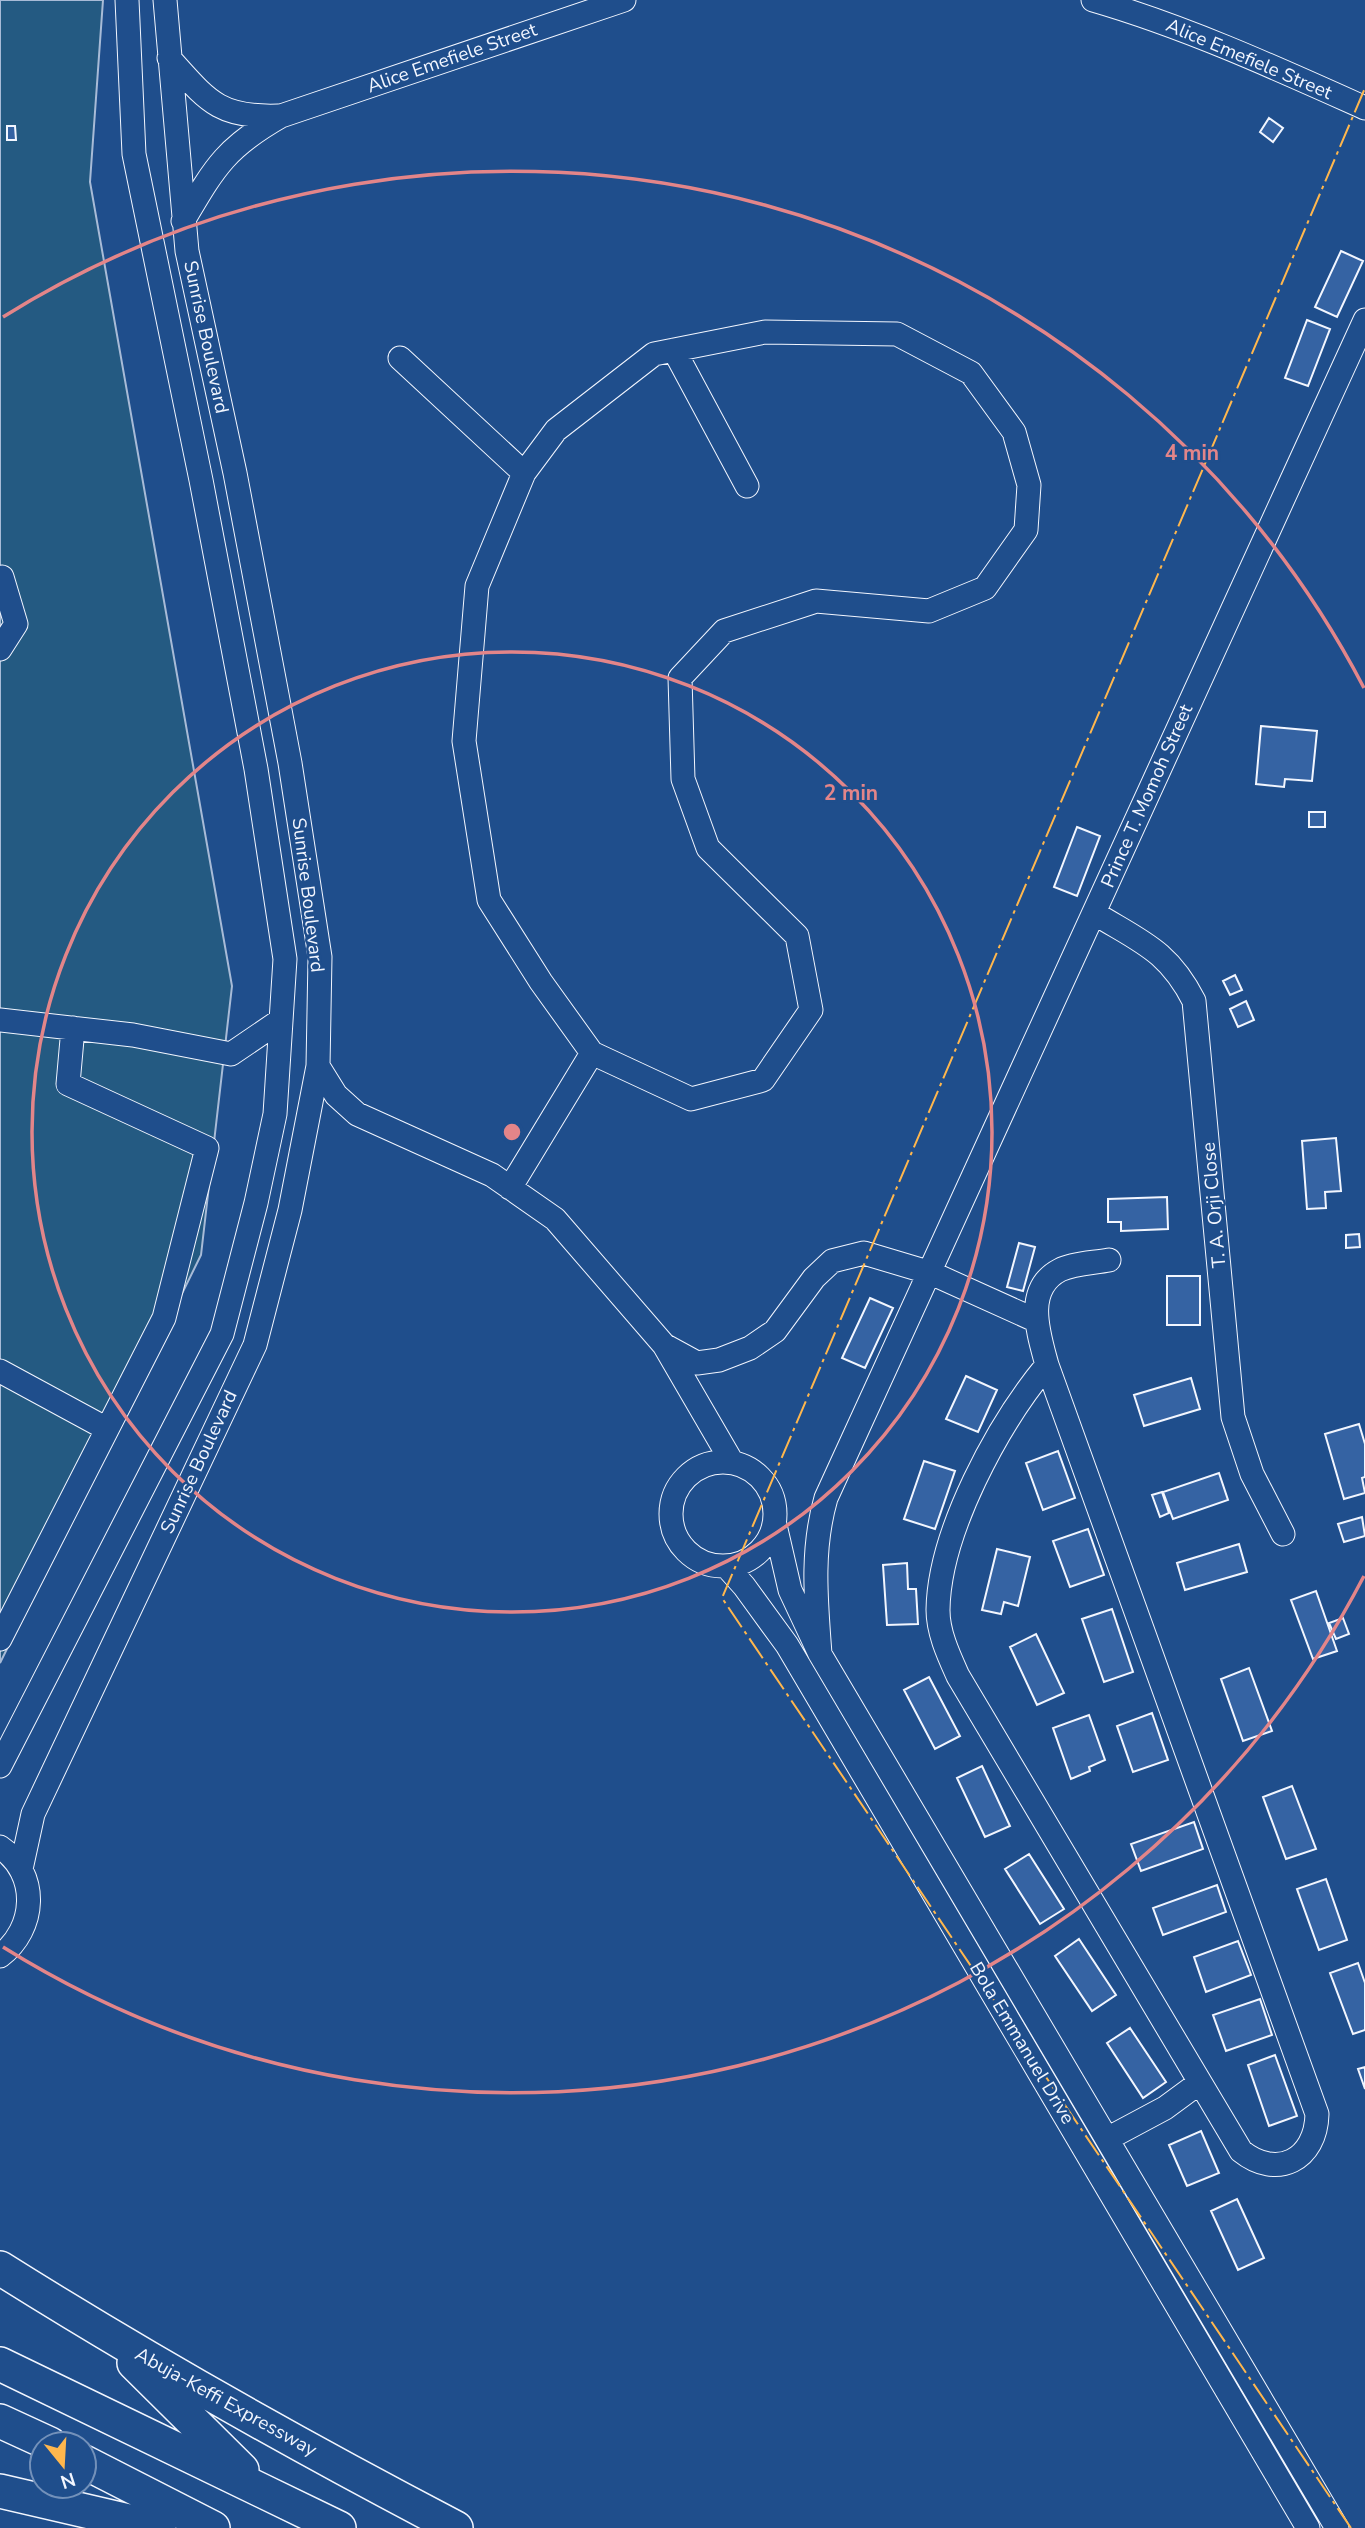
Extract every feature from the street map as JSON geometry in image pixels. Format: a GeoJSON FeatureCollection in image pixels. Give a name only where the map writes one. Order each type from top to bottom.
{"type":"FeatureCollection","features":[{"type":"Feature","properties":{"kind":"highway","name":"Abuja-Keffi Expressway"},"geometry":{"type":"LineString","coordinates":[[0,2267],[102,2332],[369,2482],[457,2528]]}},
{"type":"Feature","properties":{"kind":"highway"},"geometry":{"type":"LineString","coordinates":[[102,2332],[261,2490]]}},
{"type":"Feature","properties":{"kind":"highway"},"geometry":{"type":"LineString","coordinates":[[0,2364],[339,2528]]}},
{"type":"Feature","properties":{"kind":"highway"},"geometry":{"type":"LineString","coordinates":[[0,2421],[28,2434]]}},
{"type":"Feature","properties":{"kind":"highway"},"geometry":{"type":"LineString","coordinates":[[98,2469],[213,2528]]}},
{"type":"Feature","properties":{"kind":"highway"},"geometry":{"type":"LineString","coordinates":[[0,2491],[159,2528]]}},
{"type":"Feature","properties":{"kind":"street","name":"Sunrise Boulevard"},"geometry":{"type":"LineString","coordinates":[[0,1766],[222,1334],[256,1203],[275,1114],[285,959],[256,769],[204,493],[134,154],[127,0]]}},
{"type":"Feature","properties":{"kind":"street","name":"Sunrise Boulevard"},"geometry":{"type":"LineString","coordinates":[[21,1869],[33,1814],[255,1345],[290,1210],[318,1066],[320,957],[290,763],[183,221],[164,0]]}},
{"type":"Feature","properties":{"kind":"street","name":"Alice Emefiele Street"},"geometry":{"type":"LineString","coordinates":[[183,221],[226,153],[251,132],[281,116],[624,0]]}},
{"type":"Feature","properties":{"kind":"street","name":"Alice Emefiele Street"},"geometry":{"type":"LineString","coordinates":[[1093,0],[1133,12],[1278,68],[1365,108]]}},
{"type":"Feature","properties":{"kind":"street","name":"Alice Emefiele Street"},"geometry":{"type":"LineString","coordinates":[[169,58],[208,100],[245,117],[281,116]]}},
{"type":"Feature","properties":{"kind":"street","name":"Prince T. Momoh Street"},"geometry":{"type":"LineString","coordinates":[[820,1654],[815,1556],[826,1498],[1365,320]]}},
{"type":"Feature","properties":{"kind":"street"},"geometry":{"type":"LineString","coordinates":[[765,332],[897,334],[971,373],[1014,432],[1029,485],[1026,530],[985,588],[929,611],[816,601],[724,631],[680,678],[683,779],[708,848],[797,936],[810,1010],[763,1080],[691,1099],[592,1053],[541,982],[489,900],[464,741],[478,586],[524,473],[556,430],[654,354],[674,350],[765,332]]}},
{"type":"Feature","properties":{"kind":"street"},"geometry":{"type":"LineString","coordinates":[[674,350],[747,486]]}},
{"type":"Feature","properties":{"kind":"street"},"geometry":{"type":"LineString","coordinates":[[400,358],[524,473]]}},
{"type":"Feature","properties":{"kind":"street"},"geometry":{"type":"LineString","coordinates":[[0,649],[16,624],[2,577]]}},
{"type":"Feature","properties":{"kind":"street","name":"T. A. Orji Close"},"geometry":{"type":"LineString","coordinates":[[1094,913],[1165,957],[1182,978],[1194,1001],[1233,1416],[1252,1474],[1283,1534]]}},
{"type":"Feature","properties":{"kind":"street"},"geometry":{"type":"LineString","coordinates":[[0,1020],[133,1035],[231,1054],[281,1020]]}},
{"type":"Feature","properties":{"kind":"street"},"geometry":{"type":"LineString","coordinates":[[0,1639],[164,1318],[207,1148],[68,1084],[73,1028]]}},
{"type":"Feature","properties":{"kind":"street"},"geometry":{"type":"LineString","coordinates":[[510,1188],[592,1053]]}},
{"type":"Feature","properties":{"kind":"street"},"geometry":{"type":"LineString","coordinates":[[318,1066],[336,1096],[357,1114],[492,1175],[555,1219],[664,1345],[732,1462]]}},
{"type":"Feature","properties":{"kind":"street"},"geometry":{"type":"LineString","coordinates":[[664,1345],[697,1363],[719,1360],[750,1348],[775,1331],[814,1278],[832,1261],[864,1253],[884,1256],[931,1273],[1035,1320]]}},
{"type":"Feature","properties":{"kind":"street"},"geometry":{"type":"LineString","coordinates":[[1047,1365],[1005,1420],[960,1516],[941,1573],[938,1613],[945,1648],[958,1676],[1241,2151],[1255,2162],[1264,2165],[1290,2162],[1307,2151],[1317,2135],[1317,2115],[1047,1365],[1035,1320],[1039,1296],[1048,1280],[1060,1270],[1110,1261]]}},
{"type":"Feature","properties":{"kind":"street"},"geometry":{"type":"LineString","coordinates":[[0,1371],[107,1429]]}},
{"type":"Feature","properties":{"kind":"street"},"geometry":{"type":"LineString","coordinates":[[715,1462],[732,1462],[762,1478],[773,1500],[775,1525],[768,1541],[758,1553],[743,1562],[726,1566],[708,1564],[685,1550],[671,1528],[670,1510],[674,1493],[684,1478],[699,1467],[715,1462]]}},
{"type":"Feature","properties":{"kind":"street","name":"Bola Emmanuel Drive"},"geometry":{"type":"LineString","coordinates":[[775,1525],[790,1590],[820,1654],[1337,2528]]}},
{"type":"Feature","properties":{"kind":"street","name":"Bola Emmanuel Drive"},"geometry":{"type":"LineString","coordinates":[[726,1566],[787,1645],[1308,2528]]}},
{"type":"Feature","properties":{"kind":"street"},"geometry":{"type":"LineString","coordinates":[[0,1847],[21,1869],[28,1889],[29,1910],[23,1930],[11,1947],[0,1956]]}},
{"type":"Feature","properties":{"kind":"street"},"geometry":{"type":"LineString","coordinates":[[1107,2139],[1165,2108],[1199,2083]]}},
{"type":"Feature","properties":{"kind":"shaded area"},"geometry":{"type":"Polygon","coordinates":[[[0,0],[103,0],[90,182],[232,986],[201,1255],[0,1663],[0,0]]]}},
{"type":"Feature","properties":{"kind":"building"},"geometry":{"type":"Polygon","coordinates":[[[1269,118],[1283,128],[1273,142],[1260,132],[1269,118]]]}},
{"type":"Feature","properties":{"kind":"building"},"geometry":{"type":"Polygon","coordinates":[[[7,126],[15,126],[16,140],[7,140],[7,126]]]}},
{"type":"Feature","properties":{"kind":"building"},"geometry":{"type":"Polygon","coordinates":[[[1341,251],[1363,261],[1337,317],[1315,307],[1341,251]]]}},
{"type":"Feature","properties":{"kind":"building"},"geometry":{"type":"Polygon","coordinates":[[[1307,320],[1330,329],[1308,386],[1285,378],[1307,320]]]}},
{"type":"Feature","properties":{"kind":"building"},"geometry":{"type":"Polygon","coordinates":[[[1261,726],[1317,731],[1312,781],[1285,779],[1284,787],[1256,784],[1261,726]]]}},
{"type":"Feature","properties":{"kind":"building"},"geometry":{"type":"Polygon","coordinates":[[[1309,812],[1325,812],[1325,827],[1309,827],[1309,812]]]}},
{"type":"Feature","properties":{"kind":"building"},"geometry":{"type":"Polygon","coordinates":[[[1077,827],[1100,836],[1077,896],[1054,887],[1077,827]]]}},
{"type":"Feature","properties":{"kind":"building"},"geometry":{"type":"Polygon","coordinates":[[[1235,975],[1242,990],[1230,995],[1223,981],[1235,975]]]}},
{"type":"Feature","properties":{"kind":"building"},"geometry":{"type":"Polygon","coordinates":[[[1246,1001],[1254,1020],[1238,1027],[1230,1009],[1246,1001]]]}},
{"type":"Feature","properties":{"kind":"building"},"geometry":{"type":"Polygon","coordinates":[[[1336,1138],[1341,1191],[1325,1192],[1326,1208],[1307,1209],[1302,1141],[1336,1138]]]}},
{"type":"Feature","properties":{"kind":"building"},"geometry":{"type":"Polygon","coordinates":[[[1167,1197],[1168,1229],[1121,1231],[1121,1222],[1108,1222],[1108,1199],[1167,1197]]]}},
{"type":"Feature","properties":{"kind":"building"},"geometry":{"type":"Polygon","coordinates":[[[1359,1234],[1360,1247],[1346,1248],[1346,1235],[1359,1234]]]}},
{"type":"Feature","properties":{"kind":"building"},"geometry":{"type":"Polygon","coordinates":[[[1019,1243],[1035,1247],[1023,1291],[1007,1287],[1019,1243]]]}},
{"type":"Feature","properties":{"kind":"building"},"geometry":{"type":"Polygon","coordinates":[[[1167,1276],[1200,1276],[1200,1325],[1167,1325],[1167,1276]]]}},
{"type":"Feature","properties":{"kind":"building"},"geometry":{"type":"Polygon","coordinates":[[[870,1298],[893,1308],[865,1368],[842,1358],[870,1298]]]}},
{"type":"Feature","properties":{"kind":"building"},"geometry":{"type":"Polygon","coordinates":[[[966,1376],[997,1390],[978,1432],[946,1419],[966,1376]]]}},
{"type":"Feature","properties":{"kind":"building"},"geometry":{"type":"Polygon","coordinates":[[[1191,1378],[1200,1409],[1144,1426],[1134,1395],[1191,1378]]]}},
{"type":"Feature","properties":{"kind":"building"},"geometry":{"type":"Polygon","coordinates":[[[1359,1424],[1365,1444],[1365,1477],[1362,1478],[1365,1493],[1344,1499],[1325,1434],[1359,1424]]]}},
{"type":"Feature","properties":{"kind":"building"},"geometry":{"type":"Polygon","coordinates":[[[1058,1451],[1075,1498],[1043,1510],[1026,1463],[1058,1451]]]}},
{"type":"Feature","properties":{"kind":"building"},"geometry":{"type":"Polygon","coordinates":[[[924,1461],[955,1471],[935,1529],[904,1519],[924,1461]]]}},
{"type":"Feature","properties":{"kind":"building"},"geometry":{"type":"Polygon","coordinates":[[[1219,1473],[1228,1500],[1173,1519],[1163,1492],[1219,1473]]]}},
{"type":"Feature","properties":{"kind":"building"},"geometry":{"type":"Polygon","coordinates":[[[1162,1492],[1169,1513],[1160,1517],[1152,1495],[1162,1492]]]}},
{"type":"Feature","properties":{"kind":"building"},"geometry":{"type":"Polygon","coordinates":[[[1362,1517],[1365,1536],[1344,1542],[1338,1524],[1362,1517]]]}},
{"type":"Feature","properties":{"kind":"building"},"geometry":{"type":"Polygon","coordinates":[[[1088,1529],[1104,1575],[1070,1587],[1053,1541],[1088,1529]]]}},
{"type":"Feature","properties":{"kind":"building"},"geometry":{"type":"Polygon","coordinates":[[[1239,1544],[1247,1572],[1185,1590],[1177,1563],[1239,1544]]]}},
{"type":"Feature","properties":{"kind":"building"},"geometry":{"type":"Polygon","coordinates":[[[997,1549],[1030,1557],[1018,1606],[1004,1602],[1001,1614],[982,1610],[997,1549]]]}},
{"type":"Feature","properties":{"kind":"building"},"geometry":{"type":"Polygon","coordinates":[[[907,1563],[908,1589],[916,1589],[918,1624],[887,1625],[883,1565],[907,1563]]]}},
{"type":"Feature","properties":{"kind":"building"},"geometry":{"type":"Polygon","coordinates":[[[1316,1591],[1337,1651],[1313,1659],[1291,1600],[1316,1591]]]}},
{"type":"Feature","properties":{"kind":"building"},"geometry":{"type":"Polygon","coordinates":[[[1112,1609],[1133,1672],[1104,1682],[1082,1619],[1112,1609]]]}},
{"type":"Feature","properties":{"kind":"building"},"geometry":{"type":"Polygon","coordinates":[[[1343,1618],[1349,1634],[1336,1639],[1329,1623],[1343,1618]]]}},
{"type":"Feature","properties":{"kind":"building"},"geometry":{"type":"Polygon","coordinates":[[[1036,1634],[1064,1693],[1037,1705],[1010,1647],[1036,1634]]]}},
{"type":"Feature","properties":{"kind":"building"},"geometry":{"type":"Polygon","coordinates":[[[1249,1668],[1272,1731],[1243,1741],[1221,1679],[1249,1668]]]}},
{"type":"Feature","properties":{"kind":"building"},"geometry":{"type":"Polygon","coordinates":[[[929,1677],[960,1736],[935,1749],[904,1690],[929,1677]]]}},
{"type":"Feature","properties":{"kind":"building"},"geometry":{"type":"Polygon","coordinates":[[[1152,1713],[1168,1760],[1133,1772],[1117,1726],[1152,1713]]]}},
{"type":"Feature","properties":{"kind":"building"},"geometry":{"type":"Polygon","coordinates":[[[1089,1715],[1105,1760],[1089,1767],[1090,1771],[1071,1779],[1053,1728],[1089,1715]]]}},
{"type":"Feature","properties":{"kind":"building"},"geometry":{"type":"Polygon","coordinates":[[[982,1766],[1010,1826],[985,1837],[957,1778],[982,1766]]]}},
{"type":"Feature","properties":{"kind":"building"},"geometry":{"type":"Polygon","coordinates":[[[1292,1786],[1316,1849],[1286,1859],[1263,1797],[1292,1786]]]}},
{"type":"Feature","properties":{"kind":"building"},"geometry":{"type":"Polygon","coordinates":[[[1194,1822],[1203,1849],[1141,1871],[1131,1844],[1194,1822]]]}},
{"type":"Feature","properties":{"kind":"building"},"geometry":{"type":"Polygon","coordinates":[[[1029,1854],[1064,1909],[1040,1924],[1005,1869],[1029,1854]]]}},
{"type":"Feature","properties":{"kind":"building"},"geometry":{"type":"Polygon","coordinates":[[[1326,1879],[1347,1940],[1319,1950],[1297,1889],[1326,1879]]]}},
{"type":"Feature","properties":{"kind":"building"},"geometry":{"type":"Polygon","coordinates":[[[1217,1885],[1226,1912],[1163,1935],[1153,1908],[1217,1885]]]}},
{"type":"Feature","properties":{"kind":"building"},"geometry":{"type":"Polygon","coordinates":[[[1079,1939],[1116,1995],[1092,2011],[1055,1956],[1079,1939]]]}},
{"type":"Feature","properties":{"kind":"building"},"geometry":{"type":"Polygon","coordinates":[[[1238,1941],[1251,1975],[1206,1992],[1194,1957],[1238,1941]]]}},
{"type":"Feature","properties":{"kind":"building"},"geometry":{"type":"Polygon","coordinates":[[[1358,1963],[1365,1983],[1365,2030],[1353,2034],[1330,1973],[1358,1963]]]}},
{"type":"Feature","properties":{"kind":"building"},"geometry":{"type":"Polygon","coordinates":[[[1260,1999],[1272,2035],[1226,2051],[1213,2015],[1260,1999]]]}},
{"type":"Feature","properties":{"kind":"building"},"geometry":{"type":"Polygon","coordinates":[[[1130,2028],[1166,2082],[1143,2098],[1107,2043],[1130,2028]]]}},
{"type":"Feature","properties":{"kind":"building"},"geometry":{"type":"Polygon","coordinates":[[[1275,2055],[1297,2116],[1269,2126],[1248,2065],[1275,2055]]]}},
{"type":"Feature","properties":{"kind":"building"},"geometry":{"type":"Polygon","coordinates":[[[1365,2067],[1365,2089],[1358,2069],[1365,2067]]]}},
{"type":"Feature","properties":{"kind":"building"},"geometry":{"type":"Polygon","coordinates":[[[1201,2131],[1219,2173],[1187,2186],[1169,2145],[1201,2131]]]}},
{"type":"Feature","properties":{"kind":"building"},"geometry":{"type":"Polygon","coordinates":[[[1237,2199],[1264,2258],[1238,2270],[1211,2211],[1237,2199]]]}},
{"type":"Feature","properties":{"kind":"power"},"geometry":{"type":"LineString","coordinates":[[1351,2528],[722,1598],[1365,88]]}}]}
